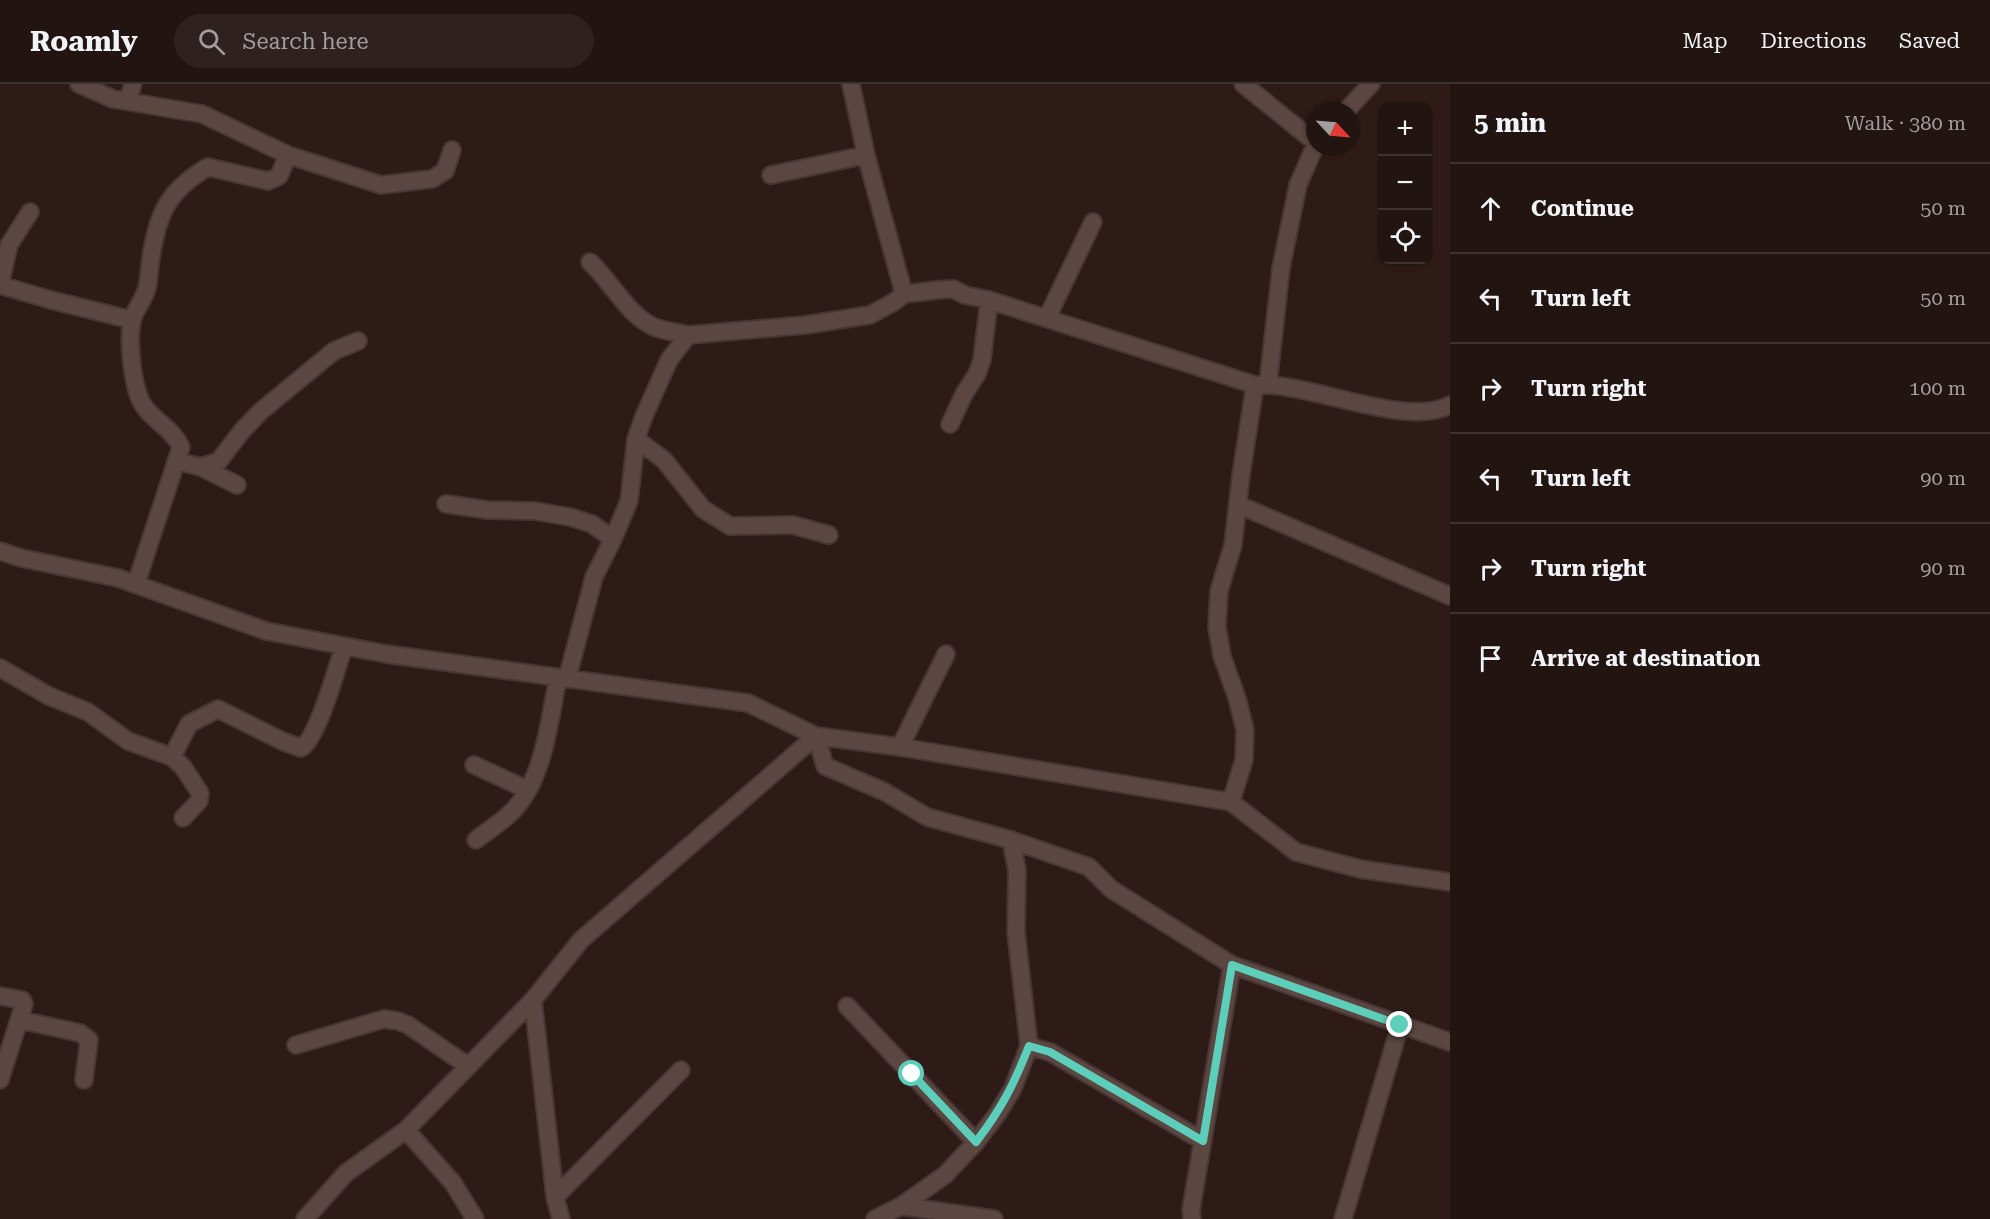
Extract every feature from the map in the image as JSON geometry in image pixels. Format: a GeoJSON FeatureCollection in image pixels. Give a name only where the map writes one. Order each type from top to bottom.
{"type":"FeatureCollection","features":[{"type":"Feature","properties":{"kind":"street"},"geometry":{"type":"LineString","coordinates":[[79,84],[113,99],[130,92],[202,114],[288,155],[381,185],[432,179],[446,171],[452,150]]}},
{"type":"Feature","properties":{"kind":"street"},"geometry":{"type":"LineString","coordinates":[[851,84],[866,155],[904,294]]}},
{"type":"Feature","properties":{"kind":"street"},"geometry":{"type":"LineString","coordinates":[[1243,84],[1306,136]]}},
{"type":"Feature","properties":{"kind":"street"},"geometry":{"type":"LineString","coordinates":[[1354,102],[1371,84]]}},
{"type":"Feature","properties":{"kind":"street"},"geometry":{"type":"LineString","coordinates":[[135,584],[181,447],[176,438],[146,411],[138,394],[131,353],[132,320],[147,287],[155,236],[164,208],[176,190],[192,176],[208,167],[268,181],[279,176],[288,155]]}},
{"type":"Feature","properties":{"kind":"street"},"geometry":{"type":"LineString","coordinates":[[771,176],[866,155]]}},
{"type":"Feature","properties":{"kind":"street"},"geometry":{"type":"LineString","coordinates":[[1232,802],[1244,760],[1245,730],[1222,656],[1217,627],[1219,591],[1233,545],[1241,475],[1261,384],[1298,185],[1310,156]]}},
{"type":"Feature","properties":{"kind":"street"},"geometry":{"type":"LineString","coordinates":[[30,212],[9,245],[0,285],[132,320]]}},
{"type":"Feature","properties":{"kind":"street"},"geometry":{"type":"LineString","coordinates":[[1047,318],[1093,222]]}},
{"type":"Feature","properties":{"kind":"street"},"geometry":{"type":"LineString","coordinates":[[590,262],[638,317],[652,326],[688,335],[805,325],[870,315],[904,294],[953,289],[965,295],[989,300],[1261,384],[1395,411],[1420,412],[1450,405]]}},
{"type":"Feature","properties":{"kind":"street"},"geometry":{"type":"LineString","coordinates":[[950,424],[982,360],[989,300]]}},
{"type":"Feature","properties":{"kind":"street"},"geometry":{"type":"LineString","coordinates":[[476,840],[511,812],[528,790],[545,742],[594,577],[614,539],[630,501],[636,439],[669,360],[688,335]]}},
{"type":"Feature","properties":{"kind":"street"},"geometry":{"type":"LineString","coordinates":[[201,467],[219,461],[241,432],[261,411],[334,351],[358,341]]}},
{"type":"Feature","properties":{"kind":"street"},"geometry":{"type":"LineString","coordinates":[[636,439],[664,460],[703,508],[730,526],[793,525],[829,535]]}},
{"type":"Feature","properties":{"kind":"street"},"geometry":{"type":"LineString","coordinates":[[176,460],[201,467],[237,484]]}},
{"type":"Feature","properties":{"kind":"street"},"geometry":{"type":"LineString","coordinates":[[446,504],[488,510],[535,511],[570,517],[592,524],[614,539]]}},
{"type":"Feature","properties":{"kind":"street"},"geometry":{"type":"LineString","coordinates":[[1239,505],[1450,596]]}},
{"type":"Feature","properties":{"kind":"street"},"geometry":{"type":"LineString","coordinates":[[0,551],[21,558],[118,578],[266,631],[386,654],[748,703],[816,736],[900,747],[1232,802],[1296,852],[1360,869],[1450,882]]}},
{"type":"Feature","properties":{"kind":"street"},"geometry":{"type":"LineString","coordinates":[[172,757],[189,724],[218,709],[282,741],[302,748],[308,744],[318,723],[344,646]]}},
{"type":"Feature","properties":{"kind":"street"},"geometry":{"type":"LineString","coordinates":[[900,747],[946,654]]}},
{"type":"Feature","properties":{"kind":"street"},"geometry":{"type":"LineString","coordinates":[[0,668],[50,696],[88,712],[128,741],[172,757],[183,767],[200,793],[199,801],[183,818]]}},
{"type":"Feature","properties":{"kind":"street"},"geometry":{"type":"LineString","coordinates":[[816,736],[825,766],[885,792],[927,817],[1011,840],[1089,867],[1111,889],[1232,965],[1450,1042]]}},
{"type":"Feature","properties":{"kind":"street"},"geometry":{"type":"LineString","coordinates":[[305,1219],[346,1173],[406,1130],[533,1000],[581,940],[816,736]]}},
{"type":"Feature","properties":{"kind":"street"},"geometry":{"type":"LineString","coordinates":[[474,765],[528,790]]}},
{"type":"Feature","properties":{"kind":"street"},"geometry":{"type":"LineString","coordinates":[[875,1219],[901,1206],[945,1175],[976,1142],[1013,1088],[1029,1046],[1016,932],[1017,870],[1011,840]]}},
{"type":"Feature","properties":{"kind":"street"},"geometry":{"type":"LineString","coordinates":[[1192,1219],[1191,1210],[1232,965]]}},
{"type":"Feature","properties":{"kind":"street"},"geometry":{"type":"LineString","coordinates":[[0,996],[22,1000],[24,1004],[0,1080]]}},
{"type":"Feature","properties":{"kind":"street"},"geometry":{"type":"LineString","coordinates":[[533,1000],[555,1197],[561,1219]]}},
{"type":"Feature","properties":{"kind":"street"},"geometry":{"type":"LineString","coordinates":[[847,1006],[976,1142]]}},
{"type":"Feature","properties":{"kind":"street"},"geometry":{"type":"LineString","coordinates":[[296,1045],[384,1019],[408,1025],[468,1065]]}},
{"type":"Feature","properties":{"kind":"street"},"geometry":{"type":"LineString","coordinates":[[20,1020],[85,1036],[89,1040],[84,1080]]}},
{"type":"Feature","properties":{"kind":"street"},"geometry":{"type":"LineString","coordinates":[[1343,1219],[1400,1025]]}},
{"type":"Feature","properties":{"kind":"street"},"geometry":{"type":"LineString","coordinates":[[1029,1046],[1050,1052],[1203,1141]]}},
{"type":"Feature","properties":{"kind":"street"},"geometry":{"type":"LineString","coordinates":[[555,1197],[681,1070]]}},
{"type":"Feature","properties":{"kind":"street"},"geometry":{"type":"LineString","coordinates":[[406,1130],[453,1183],[475,1219]]}},
{"type":"Feature","properties":{"kind":"street"},"geometry":{"type":"LineString","coordinates":[[901,1206],[994,1219]]}},
{"type":"Feature","properties":{"kind":"route"},"geometry":{"type":"LineString","coordinates":[[912,1074],[976,1142],[1013,1088],[1029,1046],[1050,1052],[1203,1141],[1232,965],[1400,1025]]}}]}
